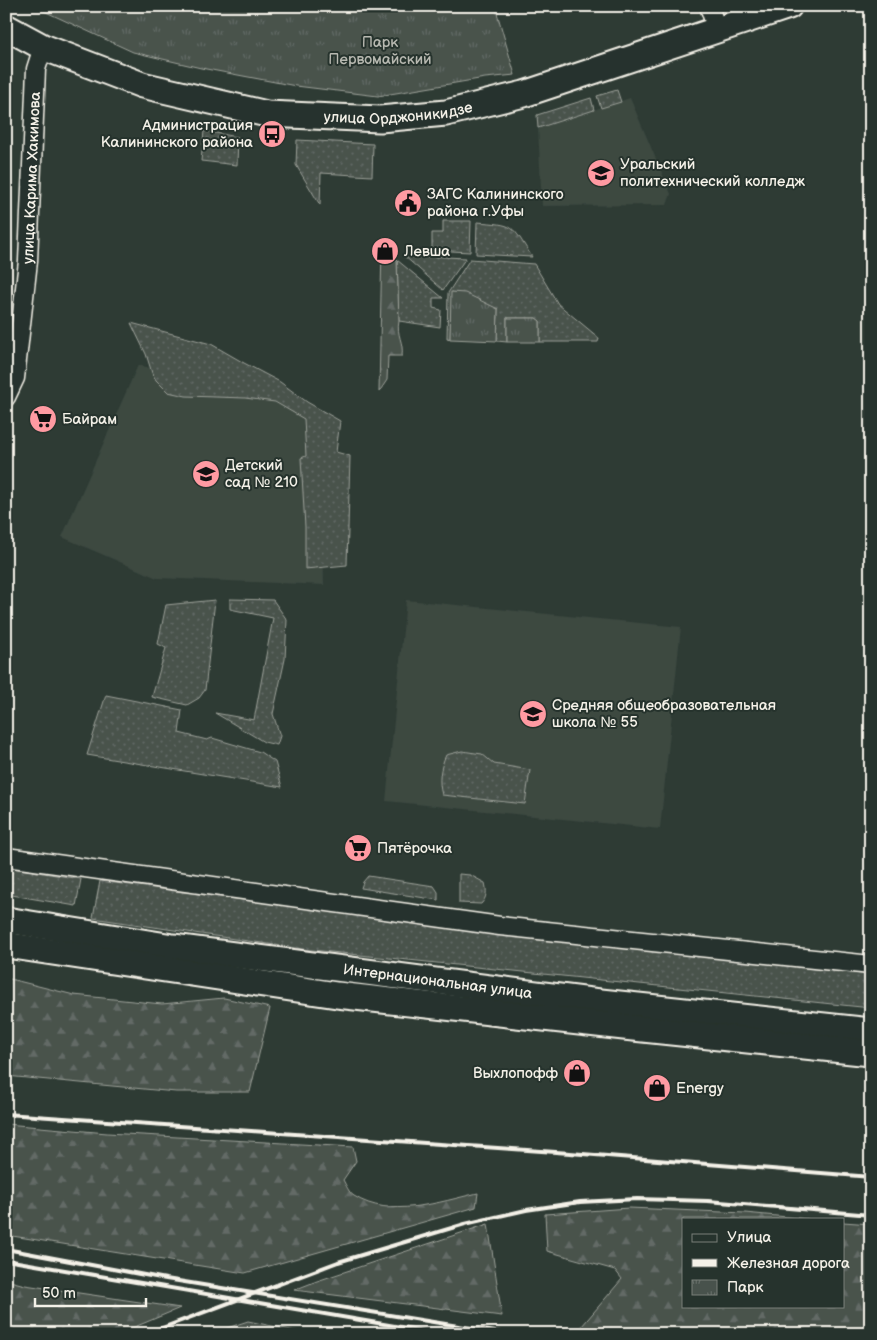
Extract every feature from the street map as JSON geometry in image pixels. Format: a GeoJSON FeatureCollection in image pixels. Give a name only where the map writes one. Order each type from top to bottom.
{"type":"FeatureCollection","features":[{"type":"Feature","properties":{"kind":"main road","name":"улица Орджоникидзе"},"geometry":{"type":"LineString","coordinates":[[6,27],[43,47],[142,85],[266,114],[380,119],[446,113],[524,94],[789,6]]}},
{"type":"Feature","properties":{"kind":"main road","name":"Интернациональная улица"},"geometry":{"type":"LineString","coordinates":[[6,920],[173,948],[592,1001],[871,1031]]}},
{"type":"Feature","properties":{"kind":"main road","name":"Интернациональная улица"},"geometry":{"type":"LineString","coordinates":[[6,945],[337,995],[871,1053]]}},
{"type":"Feature","properties":{"kind":"street"},"geometry":{"type":"LineString","coordinates":[[709,6],[717,30]]}},
{"type":"Feature","properties":{"kind":"street","name":"улица Карима Хакимова"},"geometry":{"type":"LineString","coordinates":[[6,397],[15,378],[28,261],[36,69],[43,47]]}},
{"type":"Feature","properties":{"kind":"street"},"geometry":{"type":"LineString","coordinates":[[6,857],[500,926],[871,965]]}},
{"type":"Feature","properties":{"kind":"shaded area","name":"Уральский политехнический колледж"},"geometry":{"type":"Polygon","coordinates":[[[630,98],[671,194],[667,205],[542,206],[538,128],[630,98]]]}},
{"type":"Feature","properties":{"kind":"shaded area","name":"Детский сад № 210"},"geometry":{"type":"Polygon","coordinates":[[[138,365],[321,411],[324,585],[157,578],[62,537],[138,365]]]}},
{"type":"Feature","properties":{"kind":"shaded area","name":"Средняя общеобразовательная школа № 55"},"geometry":{"type":"Polygon","coordinates":[[[406,600],[681,627],[660,829],[386,801],[406,600]]]}},
{"type":"Feature","properties":{"kind":"green space","name":"Парк Первомайский"},"geometry":{"type":"Polygon","coordinates":[[[33,6],[495,6],[515,75],[485,78],[378,96],[296,86],[201,68],[133,52],[33,6]]]}},
{"type":"Feature","properties":{"kind":"green space"},"geometry":{"type":"Polygon","coordinates":[[[617,90],[621,102],[601,108],[597,96],[617,90]]]}},
{"type":"Feature","properties":{"kind":"green space"},"geometry":{"type":"Polygon","coordinates":[[[591,98],[594,110],[538,128],[537,115],[591,98]]]}},
{"type":"Feature","properties":{"kind":"green space"},"geometry":{"type":"Polygon","coordinates":[[[204,131],[238,137],[237,165],[201,161],[204,131]]]}},
{"type":"Feature","properties":{"kind":"green space"},"geometry":{"type":"Polygon","coordinates":[[[297,140],[373,144],[372,176],[321,173],[320,205],[296,165],[297,140]]]}},
{"type":"Feature","properties":{"kind":"green space"},"geometry":{"type":"Polygon","coordinates":[[[443,221],[471,221],[470,252],[432,250],[432,233],[443,233],[443,221]]]}},
{"type":"Feature","properties":{"kind":"green space"},"geometry":{"type":"Polygon","coordinates":[[[477,222],[499,224],[511,228],[516,232],[532,257],[476,254],[477,222]]]}},
{"type":"Feature","properties":{"kind":"green space"},"geometry":{"type":"Polygon","coordinates":[[[382,244],[397,260],[398,331],[402,346],[402,356],[388,356],[387,380],[379,392],[382,244]]]}},
{"type":"Feature","properties":{"kind":"green space"},"geometry":{"type":"Polygon","coordinates":[[[403,255],[466,258],[443,290],[403,255]]]}},
{"type":"Feature","properties":{"kind":"green space"},"geometry":{"type":"Polygon","coordinates":[[[470,259],[534,264],[558,304],[599,338],[598,342],[540,342],[540,321],[536,318],[507,318],[507,342],[497,341],[498,309],[452,292],[450,339],[447,338],[448,293],[470,259]]]}},
{"type":"Feature","properties":{"kind":"green space"},"geometry":{"type":"Polygon","coordinates":[[[397,260],[443,298],[433,298],[433,308],[441,310],[440,327],[399,321],[397,260]]]}},
{"type":"Feature","properties":{"kind":"green space"},"geometry":{"type":"Polygon","coordinates":[[[451,292],[465,293],[498,309],[497,341],[450,339],[451,292]]]}},
{"type":"Feature","properties":{"kind":"green space"},"geometry":{"type":"Polygon","coordinates":[[[507,318],[536,318],[540,321],[540,342],[507,342],[507,318]]]}},
{"type":"Feature","properties":{"kind":"green space"},"geometry":{"type":"Polygon","coordinates":[[[131,323],[211,344],[280,382],[307,402],[340,421],[336,452],[350,456],[347,565],[305,569],[305,527],[301,458],[306,456],[304,419],[275,402],[245,398],[186,396],[168,392],[152,373],[146,354],[131,323]]]}},
{"type":"Feature","properties":{"kind":"green space"},"geometry":{"type":"Polygon","coordinates":[[[230,599],[273,600],[287,620],[285,659],[273,714],[280,736],[277,745],[264,742],[215,713],[254,720],[273,618],[230,609],[230,599]]]}},
{"type":"Feature","properties":{"kind":"green space"},"geometry":{"type":"Polygon","coordinates":[[[215,600],[205,690],[199,698],[187,705],[152,697],[166,648],[158,644],[166,605],[215,600]]]}},
{"type":"Feature","properties":{"kind":"green space"},"geometry":{"type":"Polygon","coordinates":[[[106,695],[182,710],[179,733],[207,740],[212,738],[260,752],[275,762],[282,787],[87,755],[106,695]]]}},
{"type":"Feature","properties":{"kind":"green space"},"geometry":{"type":"Polygon","coordinates":[[[462,751],[482,754],[494,764],[530,770],[525,804],[442,795],[440,775],[446,755],[462,751]]]}},
{"type":"Feature","properties":{"kind":"green space"},"geometry":{"type":"Polygon","coordinates":[[[6,867],[81,879],[76,906],[6,894],[6,867]]]}},
{"type":"Feature","properties":{"kind":"green space"},"geometry":{"type":"Polygon","coordinates":[[[459,874],[470,875],[485,883],[486,894],[481,904],[459,903],[459,874]]]}},
{"type":"Feature","properties":{"kind":"green space"},"geometry":{"type":"Polygon","coordinates":[[[368,876],[434,886],[438,892],[438,900],[361,888],[368,876]]]}},
{"type":"Feature","properties":{"kind":"green space"},"geometry":{"type":"Polygon","coordinates":[[[100,881],[514,936],[871,975],[871,1008],[302,949],[93,918],[100,881]]]}},
{"type":"Feature","properties":{"kind":"green space"},"geometry":{"type":"Polygon","coordinates":[[[6,978],[74,995],[162,1004],[224,998],[270,1008],[250,1092],[176,1092],[6,1076],[6,978]]]}},
{"type":"Feature","properties":{"kind":"green space"},"geometry":{"type":"Polygon","coordinates":[[[6,1124],[107,1133],[353,1147],[356,1161],[343,1180],[354,1196],[368,1203],[399,1208],[431,1204],[478,1193],[476,1207],[245,1273],[6,1235],[6,1124]]]}},
{"type":"Feature","properties":{"kind":"green space"},"geometry":{"type":"Polygon","coordinates":[[[629,1208],[745,1213],[798,1218],[682,1218],[682,1308],[844,1308],[844,1222],[871,1224],[871,1334],[576,1333],[622,1279],[615,1270],[547,1251],[545,1214],[629,1208]]]}},
{"type":"Feature","properties":{"kind":"green space"},"geometry":{"type":"Polygon","coordinates":[[[488,1224],[502,1316],[294,1290],[317,1281],[488,1224]]]}},
{"type":"Feature","properties":{"kind":"green space"},"geometry":{"type":"Polygon","coordinates":[[[6,1280],[25,1285],[180,1308],[118,1334],[6,1334],[6,1280]]]}},
{"type":"Feature","properties":{"kind":"green space"},"geometry":{"type":"Polygon","coordinates":[[[248,1321],[310,1334],[209,1334],[248,1321]]]}},
{"type":"Feature","properties":{"kind":"railway"},"geometry":{"type":"LineString","coordinates":[[6,1114],[570,1153],[871,1177]]}},
{"type":"Feature","properties":{"kind":"railway"},"geometry":{"type":"LineString","coordinates":[[146,1334],[338,1262],[465,1224],[526,1210],[580,1202],[637,1199],[708,1201],[871,1215]]}},
{"type":"Feature","properties":{"kind":"railway"},"geometry":{"type":"LineString","coordinates":[[6,1249],[166,1279],[508,1334]]}},
{"type":"Feature","properties":{"kind":"railway"},"geometry":{"type":"LineString","coordinates":[[6,1260],[442,1334]]}},
{"type":"Feature","properties":{"kind":"place","name":"Администрация Калининского района"},"geometry":{"type":"Point","coordinates":[272,134]}},
{"type":"Feature","properties":{"kind":"place","name":"Уральский политехнический колледж"},"geometry":{"type":"Point","coordinates":[601,173]}},
{"type":"Feature","properties":{"kind":"place","name":"ЗАГС Калининского района г.Уфы"},"geometry":{"type":"Point","coordinates":[408,203]}},
{"type":"Feature","properties":{"kind":"place","name":"Левша"},"geometry":{"type":"Point","coordinates":[385,251]}},
{"type":"Feature","properties":{"kind":"place","name":"Байрам"},"geometry":{"type":"Point","coordinates":[43,419]}},
{"type":"Feature","properties":{"kind":"place","name":"Детский сад № 210"},"geometry":{"type":"Point","coordinates":[206,474]}},
{"type":"Feature","properties":{"kind":"place","name":"Средняя общеобразовательная школа № 55"},"geometry":{"type":"Point","coordinates":[533,714]}},
{"type":"Feature","properties":{"kind":"place","name":"Пятёрочка"},"geometry":{"type":"Point","coordinates":[358,848]}},
{"type":"Feature","properties":{"kind":"place","name":"Выхлопофф"},"geometry":{"type":"Point","coordinates":[577,1073]}},
{"type":"Feature","properties":{"kind":"place","name":"Energy"},"geometry":{"type":"Point","coordinates":[657,1088]}}]}
